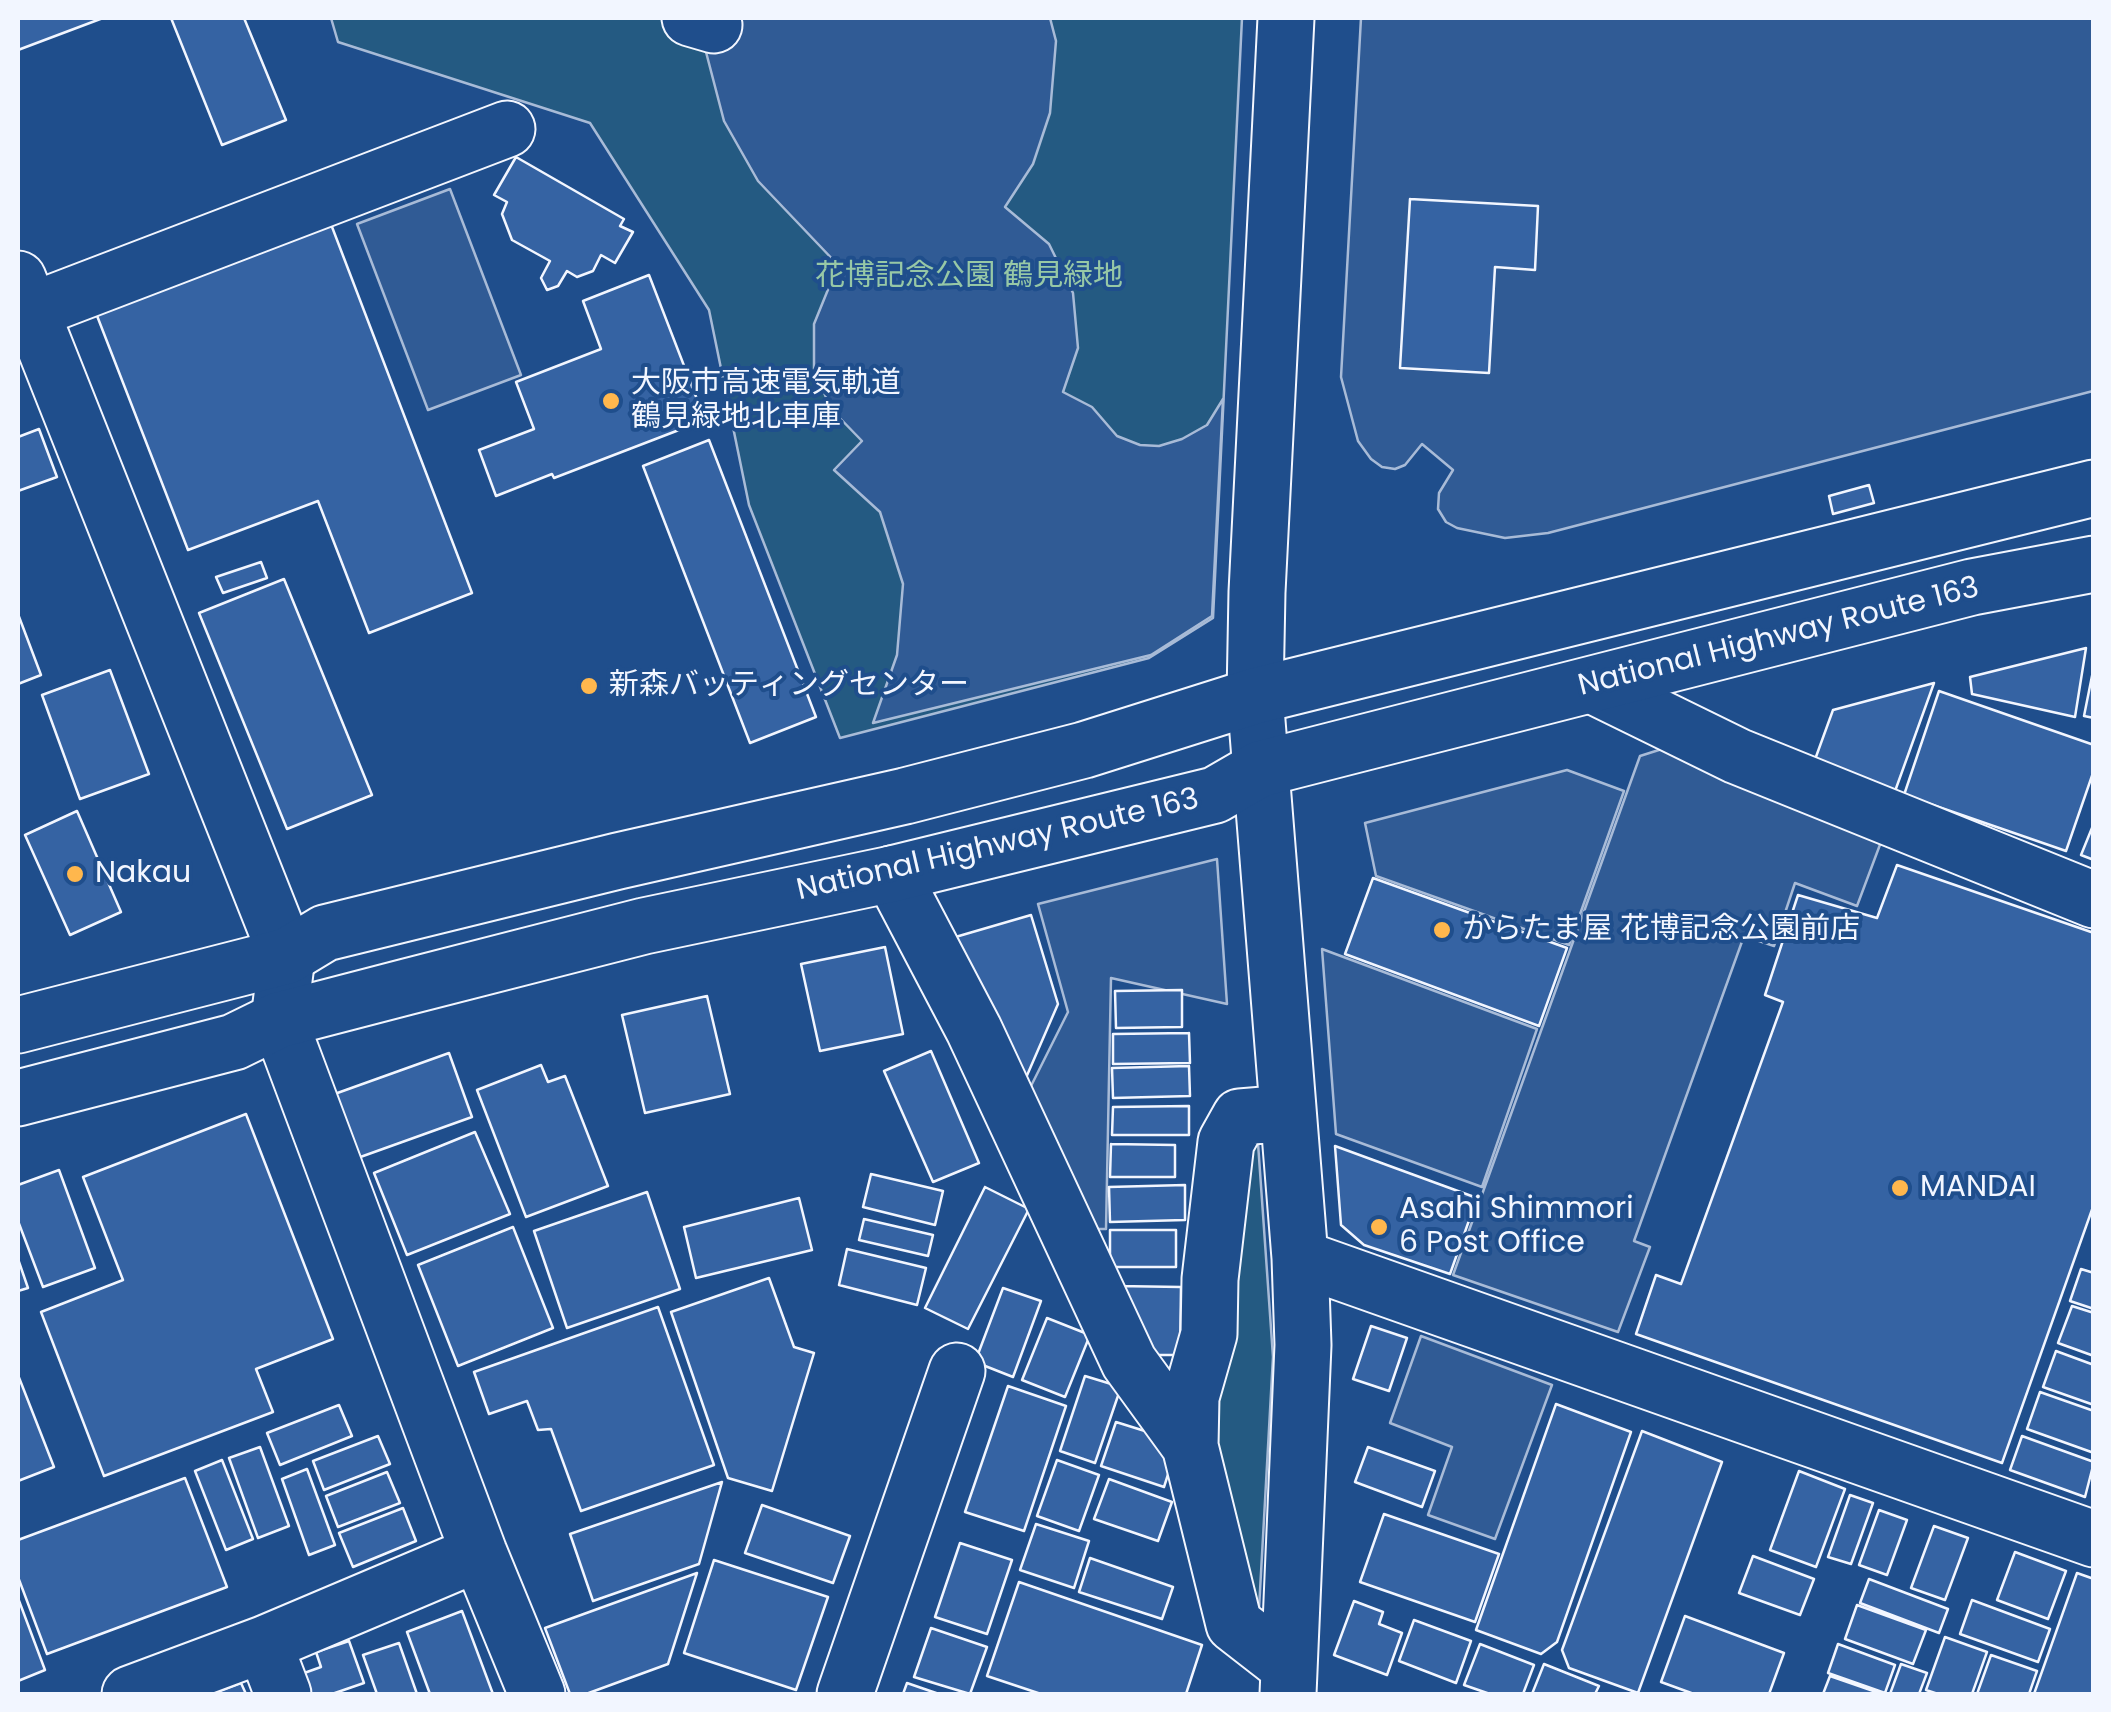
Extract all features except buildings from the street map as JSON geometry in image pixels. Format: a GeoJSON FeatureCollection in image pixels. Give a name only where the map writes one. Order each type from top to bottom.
{"type":"FeatureCollection","features":[{"type":"Feature","properties":{"kind":"main road"},"geometry":{"type":"LineString","coordinates":[[1286,18],[1256,592],[1256,696],[1300,1258],[1303,1344],[1288,1680]]}},
{"type":"Feature","properties":{"kind":"main road"},"geometry":{"type":"LineString","coordinates":[[507,129],[22,302],[287,956],[279,1020],[479,1553],[536,1694]]}},
{"type":"Feature","properties":{"kind":"main road"},"geometry":{"type":"LineString","coordinates":[[18,1025],[287,956],[326,933],[959,782],[1084,750],[1256,696],[2094,488]]}},
{"type":"Feature","properties":{"kind":"main road","name":"National Highway Route 163"},"geometry":{"type":"LineString","coordinates":[[18,1098],[234,1042],[279,1020],[644,926],[892,874],[1215,795],[1260,769],[1972,587],[2094,564]]}},
{"type":"Feature","properties":{"kind":"main road"},"geometry":{"type":"LineString","coordinates":[[1592,685],[1737,756],[2094,900]]}},
{"type":"Feature","properties":{"kind":"main road"},"geometry":{"type":"LineString","coordinates":[[892,874],[974,1030],[1129,1362],[1190,1446]]}},
{"type":"Feature","properties":{"kind":"main road"},"geometry":{"type":"LineString","coordinates":[[1288,1113],[1240,1117],[1226,1142],[1210,1279],[1209,1334],[1191,1398],[1190,1446],[1234,1624],[1288,1680]]}},
{"type":"Feature","properties":{"kind":"main road"},"geometry":{"type":"LineString","coordinates":[[1300,1258],[2094,1538]]}},
{"type":"Feature","properties":{"kind":"main road"},"geometry":{"type":"LineString","coordinates":[[845,1694],[956,1371]]}},
{"type":"Feature","properties":{"kind":"main road"},"geometry":{"type":"LineString","coordinates":[[130,1694],[264,1644],[479,1553]]}},
{"type":"Feature","properties":{"kind":"main road"},"geometry":{"type":"LineString","coordinates":[[264,1644],[284,1694]]}},
{"type":"Feature","properties":{"kind":"green space","name":"花博記念公園 鶴見緑地"},"geometry":{"type":"Polygon","coordinates":[[[331,18],[1242,18],[1213,618],[1149,658],[840,738],[749,505],[709,310],[590,123],[338,42],[331,18]]]}},
{"type":"Feature","properties":{"kind":"green space"},"geometry":{"type":"Polygon","coordinates":[[[1258,1143],[1273,1357],[1259,1609],[1248,1610],[1200,1409],[1243,1144],[1258,1143]]]}},
{"type":"Feature","properties":{"kind":"shaded area"},"geometry":{"type":"Polygon","coordinates":[[[717,18],[1050,18],[1056,41],[1050,113],[1033,164],[1005,207],[1049,244],[1073,293],[1078,348],[1063,392],[1092,407],[1117,436],[1140,445],[1159,446],[1207,425],[1223,399],[1212,616],[1151,655],[873,723],[897,655],[903,584],[880,512],[834,470],[862,441],[831,409],[814,369],[814,324],[838,265],[758,181],[724,121],[706,52],[717,18]]]}},
{"type":"Feature","properties":{"kind":"shaded area"},"geometry":{"type":"Polygon","coordinates":[[[1361,18],[2093,18],[2093,391],[1548,533],[1505,538],[1457,528],[1446,522],[1438,509],[1439,493],[1453,470],[1422,444],[1405,465],[1395,469],[1382,467],[1371,459],[1358,441],[1341,377],[1361,18]]]}},
{"type":"Feature","properties":{"kind":"shaded area"},"geometry":{"type":"Polygon","coordinates":[[[450,189],[521,375],[428,410],[357,224],[450,189]]]}},
{"type":"Feature","properties":{"kind":"shaded area"},"geometry":{"type":"Polygon","coordinates":[[[1662,749],[1881,842],[1857,906],[1795,883],[1774,946],[1744,936],[1634,1241],[1650,1247],[1618,1332],[1453,1275],[1640,756],[1662,749]]]}},
{"type":"Feature","properties":{"kind":"shaded area"},"geometry":{"type":"Polygon","coordinates":[[[1567,770],[1624,791],[1569,945],[1376,876],[1365,823],[1567,770]]]}},
{"type":"Feature","properties":{"kind":"shaded area"},"geometry":{"type":"Polygon","coordinates":[[[1217,859],[1227,1004],[1111,978],[1106,1229],[1087,1229],[1023,1102],[1068,1012],[1038,904],[1217,859]]]}},
{"type":"Feature","properties":{"kind":"shaded area"},"geometry":{"type":"Polygon","coordinates":[[[1322,949],[1537,1029],[1482,1187],[1336,1134],[1322,949]]]}},
{"type":"Feature","properties":{"kind":"shaded area"},"geometry":{"type":"Polygon","coordinates":[[[1421,1336],[1552,1385],[1495,1539],[1428,1515],[1452,1447],[1390,1423],[1421,1336]]]}},
{"type":"Feature","properties":{"kind":"place","name":"大阪市高速電気軌道 鶴見緑地北車庫"},"geometry":{"type":"Point","coordinates":[611,401]}},
{"type":"Feature","properties":{"kind":"place","name":"新森バッティングセンター"},"geometry":{"type":"Point","coordinates":[589,686]}},
{"type":"Feature","properties":{"kind":"place","name":"Nakau"},"geometry":{"type":"Point","coordinates":[75,874]}},
{"type":"Feature","properties":{"kind":"place","name":"からたま屋 花博記念公園前店"},"geometry":{"type":"Point","coordinates":[1442,930]}},
{"type":"Feature","properties":{"kind":"place","name":"MANDAI"},"geometry":{"type":"Point","coordinates":[1900,1188]}},
{"type":"Feature","properties":{"kind":"place","name":"Asahi Shimmori 6 Post Office"},"geometry":{"type":"Point","coordinates":[1379,1227]}}]}
